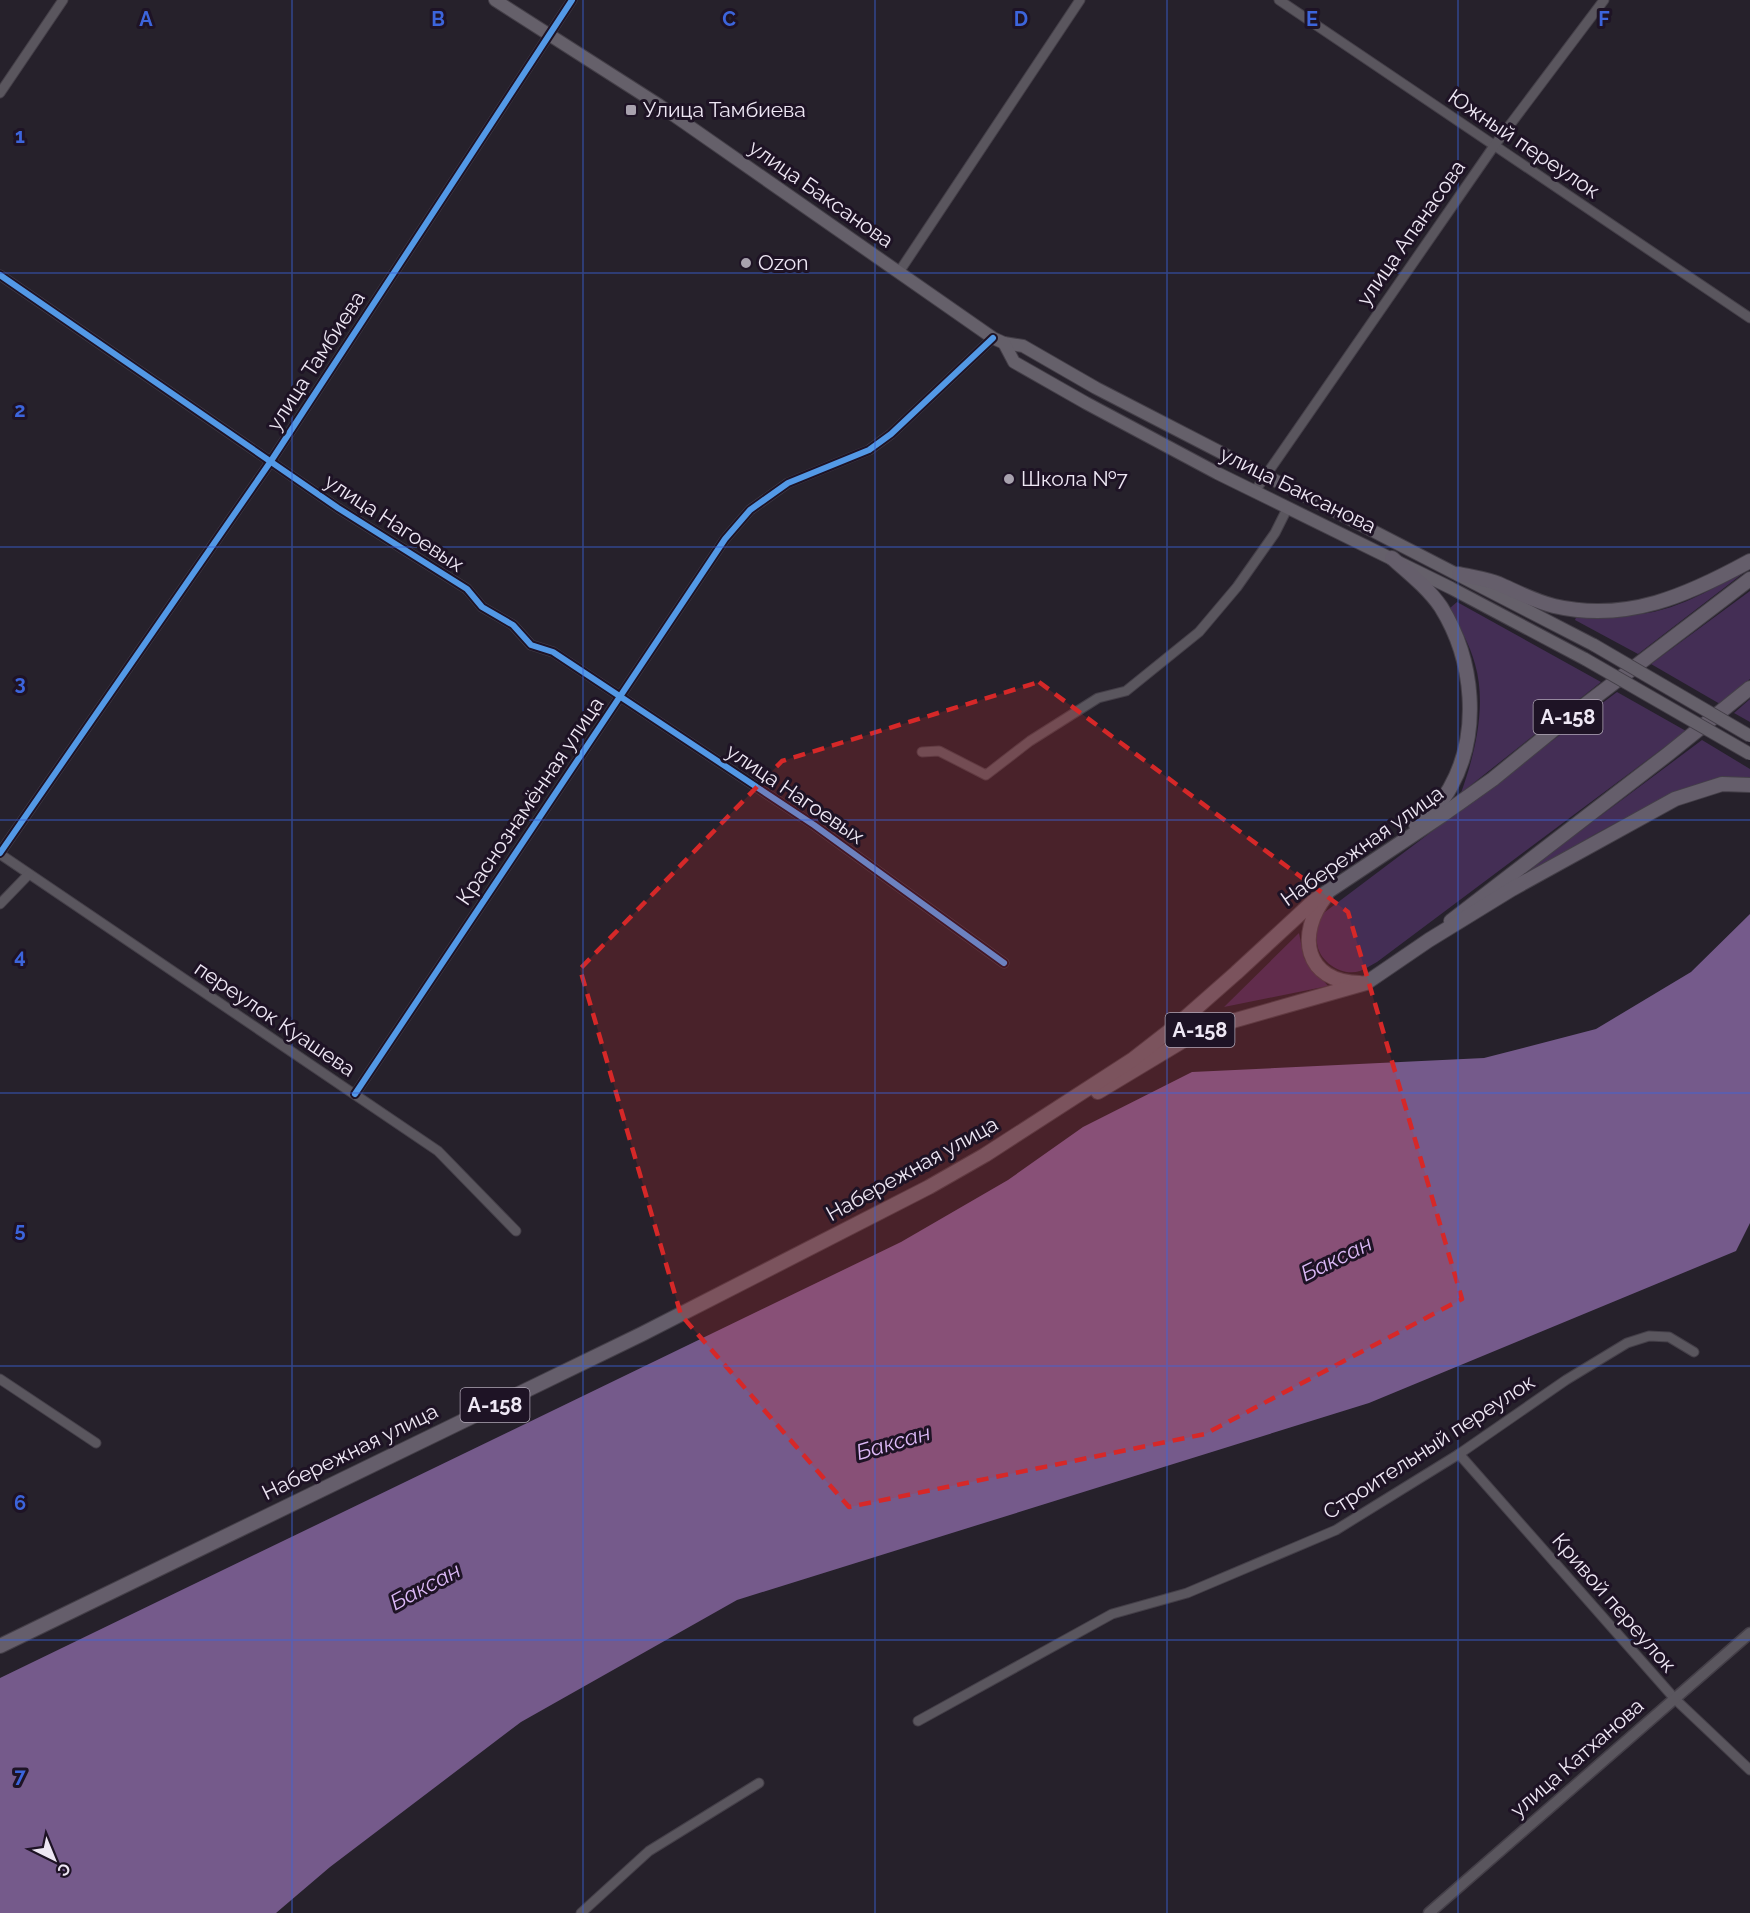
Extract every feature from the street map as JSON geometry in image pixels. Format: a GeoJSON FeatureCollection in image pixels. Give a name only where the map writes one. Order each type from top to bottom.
{"type":"FeatureCollection","features":[{"type":"Feature","properties":{"kind":"main road","name":"улица Баксанова"},"geometry":{"type":"LineString","coordinates":[[495,0],[658,105],[998,340],[1014,362],[1086,403],[1585,659],[1750,754]]}},
{"type":"Feature","properties":{"kind":"main road","name":"улица Баксанова"},"geometry":{"type":"LineString","coordinates":[[998,340],[1023,346],[1096,388],[1594,645],[1750,736]]}},
{"type":"Feature","properties":{"kind":"main road"},"geometry":{"type":"LineString","coordinates":[[1384,853],[1440,802],[1450,788],[1466,746],[1470,709],[1466,668],[1446,615],[1430,593],[1392,558]]}},
{"type":"Feature","properties":{"kind":"main road"},"geometry":{"type":"LineString","coordinates":[[1459,574],[1497,583],[1556,607],[1613,609],[1658,604],[1678,597],[1750,561]]}},
{"type":"Feature","properties":{"kind":"main road","name":"Набережная улица"},"geometry":{"type":"LineString","coordinates":[[0,1646],[642,1334],[929,1187],[985,1155],[1132,1060],[1177,1026],[1236,974],[1297,914],[1333,887],[1493,779],[1578,710],[1750,579]]}},
{"type":"Feature","properties":{"kind":"main road","name":"А-158"},"geometry":{"type":"LineString","coordinates":[[985,1155],[1037,1128],[1201,1030],[1366,983],[1429,940],[1469,904],[1668,754],[1750,688]]}},
{"type":"Feature","properties":{"kind":"main road"},"geometry":{"type":"LineString","coordinates":[[1429,940],[1565,859],[1675,799],[1722,784],[1750,784]]}},
{"type":"Feature","properties":{"kind":"main road"},"geometry":{"type":"LineString","coordinates":[[1333,887],[1321,903],[1308,930],[1310,955],[1317,965],[1337,980],[1366,983]]}},
{"type":"Feature","properties":{"kind":"street"},"geometry":{"type":"LineString","coordinates":[[0,93],[63,0]]}},
{"type":"Feature","properties":{"kind":"street","name":"улица Тамбиева"},"geometry":{"type":"LineString","coordinates":[[0,854],[270,461],[572,0]]}},
{"type":"Feature","properties":{"kind":"street"},"geometry":{"type":"LineString","coordinates":[[899,272],[1080,0]]}},
{"type":"Feature","properties":{"kind":"street","name":"Южный переулок"},"geometry":{"type":"LineString","coordinates":[[1279,0],[1748,314]]}},
{"type":"Feature","properties":{"kind":"street","name":"улица Апанасова"},"geometry":{"type":"LineString","coordinates":[[1256,491],[1265,474],[1494,146],[1604,0]]}},
{"type":"Feature","properties":{"kind":"street","name":"улица Нагоевых"},"geometry":{"type":"LineString","coordinates":[[0,275],[270,461],[411,556],[466,589],[482,607],[513,625],[531,645],[552,652],[814,825],[1004,963]]}},
{"type":"Feature","properties":{"kind":"street","name":"Краснознамённая улица"},"geometry":{"type":"LineString","coordinates":[[355,1094],[725,539],[750,510],[788,483],[869,450],[891,434],[998,340]]}},
{"type":"Feature","properties":{"kind":"street"},"geometry":{"type":"LineString","coordinates":[[922,752],[939,751],[986,775],[1030,741],[1098,698],[1125,691],[1198,632],[1237,586],[1275,533],[1288,507]]}},
{"type":"Feature","properties":{"kind":"street","name":"переулок Куашева"},"geometry":{"type":"LineString","coordinates":[[0,854],[438,1151],[516,1231]]}},
{"type":"Feature","properties":{"kind":"street"},"geometry":{"type":"LineString","coordinates":[[0,904],[29,874]]}},
{"type":"Feature","properties":{"kind":"street","name":"Строительный переулок"},"geometry":{"type":"LineString","coordinates":[[918,1721],[1112,1614],[1187,1593],[1336,1530],[1459,1454],[1557,1386],[1627,1343],[1649,1336],[1670,1337],[1694,1352]]}},
{"type":"Feature","properties":{"kind":"street"},"geometry":{"type":"LineString","coordinates":[[0,1378],[96,1443]]}},
{"type":"Feature","properties":{"kind":"street","name":"Кривой переулок"},"geometry":{"type":"LineString","coordinates":[[1459,1454],[1675,1699],[1750,1770]]}},
{"type":"Feature","properties":{"kind":"street","name":"улица Катханова"},"geometry":{"type":"LineString","coordinates":[[1429,1913],[1750,1633]]}},
{"type":"Feature","properties":{"kind":"street"},"geometry":{"type":"LineString","coordinates":[[580,1913],[649,1851],[759,1783]]}},
{"type":"Feature","properties":{"kind":"highlighted area"},"geometry":{"type":"Polygon","coordinates":[[[1039,682],[1348,912],[1462,1299],[1205,1434],[849,1507],[681,1315],[580,969],[782,761],[1039,682]]]}},
{"type":"Feature","properties":{"kind":"shaded area"},"geometry":{"type":"Polygon","coordinates":[[[1750,568],[1638,654],[1575,620],[1577,615],[1628,616],[1668,608],[1706,592],[1750,568]]]}},
{"type":"Feature","properties":{"kind":"shaded area"},"geometry":{"type":"Polygon","coordinates":[[[1750,591],[1750,679],[1720,704],[1651,664],[1750,591]]]}},
{"type":"Feature","properties":{"kind":"shaded area"},"geometry":{"type":"Polygon","coordinates":[[[1457,602],[1601,682],[1461,793],[1475,746],[1480,696],[1473,657],[1450,608],[1457,602]]]}},
{"type":"Feature","properties":{"kind":"shaded area"},"geometry":{"type":"Polygon","coordinates":[[[1617,692],[1686,731],[1377,962],[1360,971],[1346,972],[1327,962],[1319,950],[1316,939],[1321,915],[1617,692]]]}},
{"type":"Feature","properties":{"kind":"shaded area"},"geometry":{"type":"Polygon","coordinates":[[[1750,699],[1750,722],[1734,713],[1750,699]]]}},
{"type":"Feature","properties":{"kind":"shaded area"},"geometry":{"type":"Polygon","coordinates":[[[1702,740],[1750,769],[1750,779],[1725,779],[1663,800],[1593,835],[1508,885],[1702,740]]]}},
{"type":"Feature","properties":{"kind":"shaded area"},"geometry":{"type":"Polygon","coordinates":[[[1299,933],[1304,958],[1328,986],[1224,1007],[1299,933]]]}},
{"type":"Feature","properties":{"kind":"water","name":"Баксан"},"geometry":{"type":"Polygon","coordinates":[[[1750,914],[1750,1223],[1736,1251],[1369,1403],[737,1600],[521,1722],[330,1867],[276,1913],[0,1913],[0,1678],[901,1242],[1008,1180],[1083,1127],[1192,1072],[1484,1058],[1596,1029],[1691,972],[1750,914]]]}},
{"type":"Feature","properties":{"kind":"cycle path"},"geometry":{"type":"LineString","coordinates":[[0,853],[271,461],[572,0]]}},
{"type":"Feature","properties":{"kind":"cycle path"},"geometry":{"type":"LineString","coordinates":[[0,275],[338,508],[467,589],[482,607],[513,625],[531,645],[553,652],[814,825],[1004,963]]}},
{"type":"Feature","properties":{"kind":"cycle path"},"geometry":{"type":"LineString","coordinates":[[355,1094],[725,539],[750,510],[788,483],[869,450],[891,434],[993,338]]}},
{"type":"Feature","properties":{"kind":"place","name":"Улица Тамбиева"},"geometry":{"type":"Point","coordinates":[631,110]}},
{"type":"Feature","properties":{"kind":"place","name":"Ozon"},"geometry":{"type":"Point","coordinates":[746,263]}},
{"type":"Feature","properties":{"kind":"place","name":"Школа №7"},"geometry":{"type":"Point","coordinates":[1009,479]}}]}
